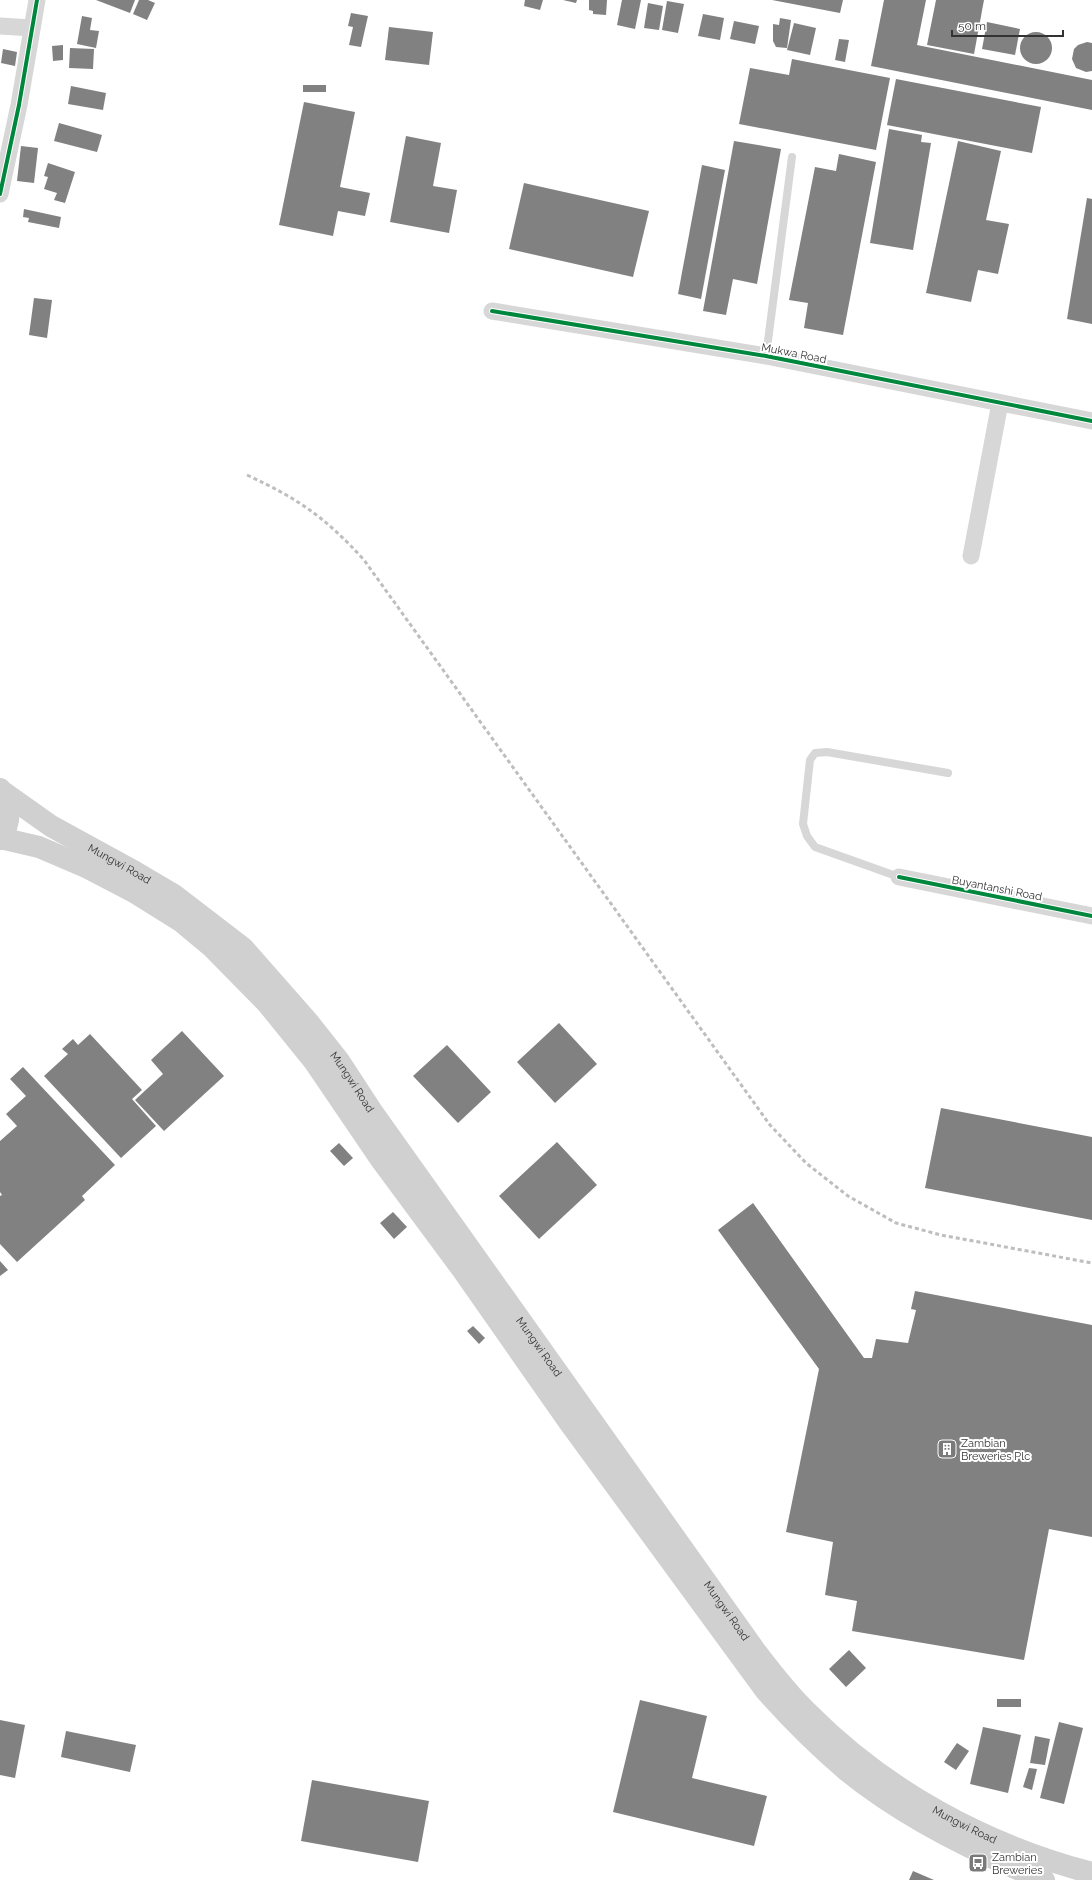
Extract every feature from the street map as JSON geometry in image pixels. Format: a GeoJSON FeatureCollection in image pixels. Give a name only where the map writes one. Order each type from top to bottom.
{"type":"FeatureCollection","features":[{"type":"Feature","properties":{"kind":"main road"},"geometry":{"type":"LineString","coordinates":[[0,838],[6,830],[9,811],[2,790]]}},
{"type":"Feature","properties":{"kind":"main road","name":"Mungwi Road"},"geometry":{"type":"LineString","coordinates":[[2,790],[46,823],[174,895],[243,948],[309,1023],[339,1061],[371,1110],[569,1422],[746,1666],[766,1691],[793,1720],[846,1769],[879,1794],[918,1819],[962,1844],[1044,1880]]}},
{"type":"Feature","properties":{"kind":"main road","name":"Mungwi Road"},"geometry":{"type":"LineString","coordinates":[[0,838],[39,847],[88,868],[134,892],[176,918],[212,947],[266,1003],[297,1039],[382,1161],[470,1264],[756,1652],[779,1681],[807,1712],[863,1762],[941,1813],[972,1830],[1022,1852],[1089,1875]]}},
{"type":"Feature","properties":{"kind":"street"},"geometry":{"type":"LineString","coordinates":[[0,194],[19,105],[37,0]]}},
{"type":"Feature","properties":{"kind":"street"},"geometry":{"type":"LineString","coordinates":[[0,26],[32,28]]}},
{"type":"Feature","properties":{"kind":"street","name":"Mukwa Road"},"geometry":{"type":"LineString","coordinates":[[492,311],[766,356],[1092,421]]}},
{"type":"Feature","properties":{"kind":"street"},"geometry":{"type":"LineString","coordinates":[[971,556],[1000,403]]}},
{"type":"Feature","properties":{"kind":"street","name":"Buyantanshi Road"},"geometry":{"type":"LineString","coordinates":[[899,877],[1092,916]]}},
{"type":"Feature","properties":{"kind":"lane"},"geometry":{"type":"LineString","coordinates":[[766,356],[792,157]]}},
{"type":"Feature","properties":{"kind":"lane"},"geometry":{"type":"LineString","coordinates":[[899,877],[816,847],[807,836],[803,824],[810,760],[815,753],[827,752],[948,773]]}},
{"type":"Feature","properties":{"kind":"building"},"geometry":{"type":"Polygon","coordinates":[[[96,0],[135,0],[130,13],[96,0]]]}},
{"type":"Feature","properties":{"kind":"building"},"geometry":{"type":"Polygon","coordinates":[[[139,0],[148,0],[155,3],[147,20],[133,14],[139,0]]]}},
{"type":"Feature","properties":{"kind":"building"},"geometry":{"type":"Polygon","coordinates":[[[525,0],[543,0],[540,10],[524,6],[525,0]]]}},
{"type":"Feature","properties":{"kind":"building"},"geometry":{"type":"Polygon","coordinates":[[[563,0],[577,0],[576,3],[563,0]]]}},
{"type":"Feature","properties":{"kind":"building"},"geometry":{"type":"Polygon","coordinates":[[[589,0],[607,0],[606,15],[593,14],[593,11],[589,10],[589,0]]]}},
{"type":"Feature","properties":{"kind":"building"},"geometry":{"type":"Polygon","coordinates":[[[622,0],[641,0],[635,29],[617,25],[622,0]]]}},
{"type":"Feature","properties":{"kind":"building"},"geometry":{"type":"Polygon","coordinates":[[[772,0],[843,0],[840,13],[772,0]]]}},
{"type":"Feature","properties":{"kind":"building"},"geometry":{"type":"Polygon","coordinates":[[[884,0],[926,0],[917,45],[1092,80],[1092,110],[871,66],[884,0]]]}},
{"type":"Feature","properties":{"kind":"building"},"geometry":{"type":"Polygon","coordinates":[[[936,0],[984,0],[974,54],[927,45],[936,0]]]}},
{"type":"Feature","properties":{"kind":"building"},"geometry":{"type":"Polygon","coordinates":[[[667,1],[684,4],[678,33],[662,30],[667,1]]]}},
{"type":"Feature","properties":{"kind":"building"},"geometry":{"type":"Polygon","coordinates":[[[648,3],[663,6],[659,30],[644,28],[648,3]]]}},
{"type":"Feature","properties":{"kind":"building"},"geometry":{"type":"Polygon","coordinates":[[[351,13],[368,16],[361,47],[349,45],[353,27],[348,26],[351,13]]]}},
{"type":"Feature","properties":{"kind":"building"},"geometry":{"type":"Polygon","coordinates":[[[703,14],[724,18],[720,40],[698,36],[703,14]]]}},
{"type":"Feature","properties":{"kind":"building"},"geometry":{"type":"Polygon","coordinates":[[[82,16],[92,18],[90,30],[99,31],[96,48],[77,44],[82,16]]]}},
{"type":"Feature","properties":{"kind":"building"},"geometry":{"type":"Polygon","coordinates":[[[780,18],[791,20],[787,48],[776,47],[773,41],[773,24],[779,25],[780,18]]]}},
{"type":"Feature","properties":{"kind":"building"},"geometry":{"type":"Polygon","coordinates":[[[734,21],[759,26],[755,44],[730,39],[734,21]]]}},
{"type":"Feature","properties":{"kind":"building"},"geometry":{"type":"Polygon","coordinates":[[[987,22],[1020,29],[1015,55],[982,49],[987,22]]]}},
{"type":"Feature","properties":{"kind":"building"},"geometry":{"type":"Polygon","coordinates":[[[794,23],[816,28],[810,55],[787,50],[794,23]]]}},
{"type":"Feature","properties":{"kind":"building"},"geometry":{"type":"Polygon","coordinates":[[[389,27],[433,32],[429,65],[385,60],[389,27]]]}},
{"type":"Feature","properties":{"kind":"building"},"geometry":{"type":"Polygon","coordinates":[[[1033,32],[1039,32],[1049,39],[1052,48],[1051,54],[1045,61],[1039,64],[1033,64],[1023,57],[1020,51],[1020,45],[1027,35],[1033,32]]]}},
{"type":"Feature","properties":{"kind":"building"},"geometry":{"type":"Polygon","coordinates":[[[839,39],[849,40],[845,62],[835,60],[839,39]]]}},
{"type":"Feature","properties":{"kind":"building"},"geometry":{"type":"Polygon","coordinates":[[[1087,42],[1092,43],[1092,71],[1086,72],[1076,68],[1072,59],[1074,49],[1078,45],[1087,42]]]}},
{"type":"Feature","properties":{"kind":"building"},"geometry":{"type":"Polygon","coordinates":[[[63,45],[63,60],[53,61],[52,46],[63,45]]]}},
{"type":"Feature","properties":{"kind":"building"},"geometry":{"type":"Polygon","coordinates":[[[70,48],[94,49],[93,69],[69,68],[70,48]]]}},
{"type":"Feature","properties":{"kind":"building"},"geometry":{"type":"Polygon","coordinates":[[[3,49],[17,52],[15,66],[1,63],[3,49]]]}},
{"type":"Feature","properties":{"kind":"building"},"geometry":{"type":"Polygon","coordinates":[[[792,59],[890,78],[876,150],[739,124],[750,68],[789,75],[792,59]]]}},
{"type":"Feature","properties":{"kind":"building"},"geometry":{"type":"Polygon","coordinates":[[[896,79],[1041,107],[1032,153],[887,125],[896,79]]]}},
{"type":"Feature","properties":{"kind":"building"},"geometry":{"type":"Polygon","coordinates":[[[303,85],[326,85],[326,92],[303,92],[303,85]]]}},
{"type":"Feature","properties":{"kind":"building"},"geometry":{"type":"Polygon","coordinates":[[[71,86],[106,93],[103,110],[68,104],[71,86]]]}},
{"type":"Feature","properties":{"kind":"building"},"geometry":{"type":"Polygon","coordinates":[[[304,102],[355,112],[340,187],[370,193],[365,216],[338,211],[333,236],[279,225],[304,102]]]}},
{"type":"Feature","properties":{"kind":"building"},"geometry":{"type":"Polygon","coordinates":[[[59,123],[102,135],[97,152],[54,141],[59,123]]]}},
{"type":"Feature","properties":{"kind":"building"},"geometry":{"type":"Polygon","coordinates":[[[889,129],[922,135],[921,142],[931,143],[913,250],[870,243],[889,129]]]}},
{"type":"Feature","properties":{"kind":"building"},"geometry":{"type":"Polygon","coordinates":[[[406,136],[441,143],[433,186],[457,190],[449,233],[390,222],[406,136]]]}},
{"type":"Feature","properties":{"kind":"building"},"geometry":{"type":"Polygon","coordinates":[[[734,141],[781,149],[757,284],[733,279],[726,315],[703,311],[734,141]]]}},
{"type":"Feature","properties":{"kind":"building"},"geometry":{"type":"Polygon","coordinates":[[[958,141],[1001,151],[986,220],[1009,224],[998,274],[978,270],[971,302],[926,293],[958,141]]]}},
{"type":"Feature","properties":{"kind":"building"},"geometry":{"type":"Polygon","coordinates":[[[21,146],[38,148],[34,183],[17,181],[21,146]]]}},
{"type":"Feature","properties":{"kind":"building"},"geometry":{"type":"Polygon","coordinates":[[[839,154],[876,162],[843,335],[804,328],[808,303],[789,300],[815,167],[836,171],[839,154]]]}},
{"type":"Feature","properties":{"kind":"building"},"geometry":{"type":"Polygon","coordinates":[[[48,163],[75,172],[65,203],[54,200],[57,193],[44,189],[48,177],[44,176],[48,163]]]}},
{"type":"Feature","properties":{"kind":"building"},"geometry":{"type":"Polygon","coordinates":[[[702,165],[725,170],[701,299],[678,294],[702,165]]]}},
{"type":"Feature","properties":{"kind":"building"},"geometry":{"type":"Polygon","coordinates":[[[524,183],[649,211],[633,277],[509,249],[524,183]]]}},
{"type":"Feature","properties":{"kind":"building"},"geometry":{"type":"Polygon","coordinates":[[[1087,198],[1092,199],[1092,324],[1067,319],[1087,198]]]}},
{"type":"Feature","properties":{"kind":"building"},"geometry":{"type":"Polygon","coordinates":[[[24,209],[61,217],[59,228],[28,222],[29,218],[23,217],[24,209]]]}},
{"type":"Feature","properties":{"kind":"building"},"geometry":{"type":"Polygon","coordinates":[[[34,298],[52,300],[47,338],[29,335],[34,298]]]}},
{"type":"Feature","properties":{"kind":"building"},"geometry":{"type":"Polygon","coordinates":[[[559,1023],[597,1064],[555,1103],[517,1062],[559,1023]]]}},
{"type":"Feature","properties":{"kind":"building"},"geometry":{"type":"Polygon","coordinates":[[[182,1031],[224,1076],[164,1131],[135,1100],[163,1074],[151,1060],[182,1031]]]}},
{"type":"Feature","properties":{"kind":"building"},"geometry":{"type":"Polygon","coordinates":[[[90,1034],[142,1090],[132,1099],[156,1126],[121,1158],[44,1076],[68,1054],[62,1049],[73,1039],[78,1045],[90,1034]]]}},
{"type":"Feature","properties":{"kind":"building"},"geometry":{"type":"Polygon","coordinates":[[[447,1045],[491,1092],[458,1123],[413,1076],[447,1045]]]}},
{"type":"Feature","properties":{"kind":"building"},"geometry":{"type":"Polygon","coordinates":[[[23,1067],[115,1165],[82,1196],[85,1200],[17,1262],[0,1244],[0,1196],[2,1195],[0,1192],[0,1141],[17,1126],[6,1114],[26,1096],[10,1079],[23,1067]]]}},
{"type":"Feature","properties":{"kind":"building"},"geometry":{"type":"Polygon","coordinates":[[[941,1108],[1092,1137],[1092,1220],[925,1188],[941,1108]]]}},
{"type":"Feature","properties":{"kind":"building"},"geometry":{"type":"Polygon","coordinates":[[[557,1142],[597,1185],[539,1239],[499,1196],[557,1142]]]}},
{"type":"Feature","properties":{"kind":"building"},"geometry":{"type":"Polygon","coordinates":[[[339,1143],[353,1158],[344,1166],[330,1151],[339,1143]]]}},
{"type":"Feature","properties":{"kind":"building","name":"Zambian Breweries Plc"},"geometry":{"type":"Polygon","coordinates":[[[753,1203],[864,1358],[872,1358],[876,1339],[908,1343],[916,1310],[911,1309],[915,1291],[1092,1325],[1092,1537],[1049,1529],[1024,1660],[852,1631],[857,1601],[825,1595],[833,1542],[786,1532],[819,1369],[718,1230],[753,1203]]]}},
{"type":"Feature","properties":{"kind":"building"},"geometry":{"type":"Polygon","coordinates":[[[393,1212],[407,1227],[394,1239],[380,1223],[393,1212]]]}},
{"type":"Feature","properties":{"kind":"building"},"geometry":{"type":"Polygon","coordinates":[[[0,1261],[8,1270],[0,1276],[0,1261]]]}},
{"type":"Feature","properties":{"kind":"building"},"geometry":{"type":"Polygon","coordinates":[[[473,1326],[485,1338],[479,1344],[467,1331],[473,1326]]]}},
{"type":"Feature","properties":{"kind":"building"},"geometry":{"type":"Polygon","coordinates":[[[849,1650],[866,1668],[846,1687],[829,1669],[849,1650]]]}},
{"type":"Feature","properties":{"kind":"building"},"geometry":{"type":"Polygon","coordinates":[[[997,1699],[1021,1699],[1021,1707],[997,1707],[997,1699]]]}},
{"type":"Feature","properties":{"kind":"building"},"geometry":{"type":"Polygon","coordinates":[[[640,1700],[707,1716],[692,1778],[767,1796],[754,1846],[613,1812],[640,1700]]]}},
{"type":"Feature","properties":{"kind":"building"},"geometry":{"type":"Polygon","coordinates":[[[0,1720],[25,1725],[15,1778],[0,1775],[0,1720]]]}},
{"type":"Feature","properties":{"kind":"building"},"geometry":{"type":"Polygon","coordinates":[[[1059,1722],[1083,1728],[1064,1804],[1040,1798],[1059,1722]]]}},
{"type":"Feature","properties":{"kind":"building"},"geometry":{"type":"Polygon","coordinates":[[[983,1727],[1021,1735],[1008,1793],[970,1784],[983,1727]]]}},
{"type":"Feature","properties":{"kind":"building"},"geometry":{"type":"Polygon","coordinates":[[[66,1731],[136,1745],[130,1772],[61,1757],[66,1731]]]}},
{"type":"Feature","properties":{"kind":"building"},"geometry":{"type":"Polygon","coordinates":[[[1035,1736],[1050,1739],[1045,1765],[1030,1763],[1035,1736]]]}},
{"type":"Feature","properties":{"kind":"building"},"geometry":{"type":"Polygon","coordinates":[[[957,1743],[969,1751],[956,1770],[944,1762],[957,1743]]]}},
{"type":"Feature","properties":{"kind":"building"},"geometry":{"type":"Polygon","coordinates":[[[1029,1768],[1037,1769],[1032,1790],[1023,1787],[1029,1768]]]}},
{"type":"Feature","properties":{"kind":"building"},"geometry":{"type":"Polygon","coordinates":[[[312,1780],[429,1801],[418,1862],[301,1841],[312,1780]]]}},
{"type":"Feature","properties":{"kind":"building"},"geometry":{"type":"Polygon","coordinates":[[[913,1871],[934,1880],[909,1880],[913,1871]]]}},
{"type":"Feature","properties":{"kind":"railway"},"geometry":{"type":"LineString","coordinates":[[247,475],[282,492],[311,511],[337,532],[364,560],[770,1125],[806,1163],[848,1196],[896,1223],[941,1235],[1092,1263]]}},
{"type":"Feature","properties":{"kind":"cycle path"},"geometry":{"type":"LineString","coordinates":[[0,194],[19,105],[37,0]]}},
{"type":"Feature","properties":{"kind":"cycle path"},"geometry":{"type":"LineString","coordinates":[[492,311],[766,356],[1092,421]]}},
{"type":"Feature","properties":{"kind":"cycle path"},"geometry":{"type":"LineString","coordinates":[[899,877],[1092,916]]}},
{"type":"Feature","properties":{"kind":"place","name":"Zambian Breweries Plc"},"geometry":{"type":"Point","coordinates":[947,1449]}},
{"type":"Feature","properties":{"kind":"place","name":"Zambian Breweries"},"geometry":{"type":"Point","coordinates":[978,1863]}}]}
